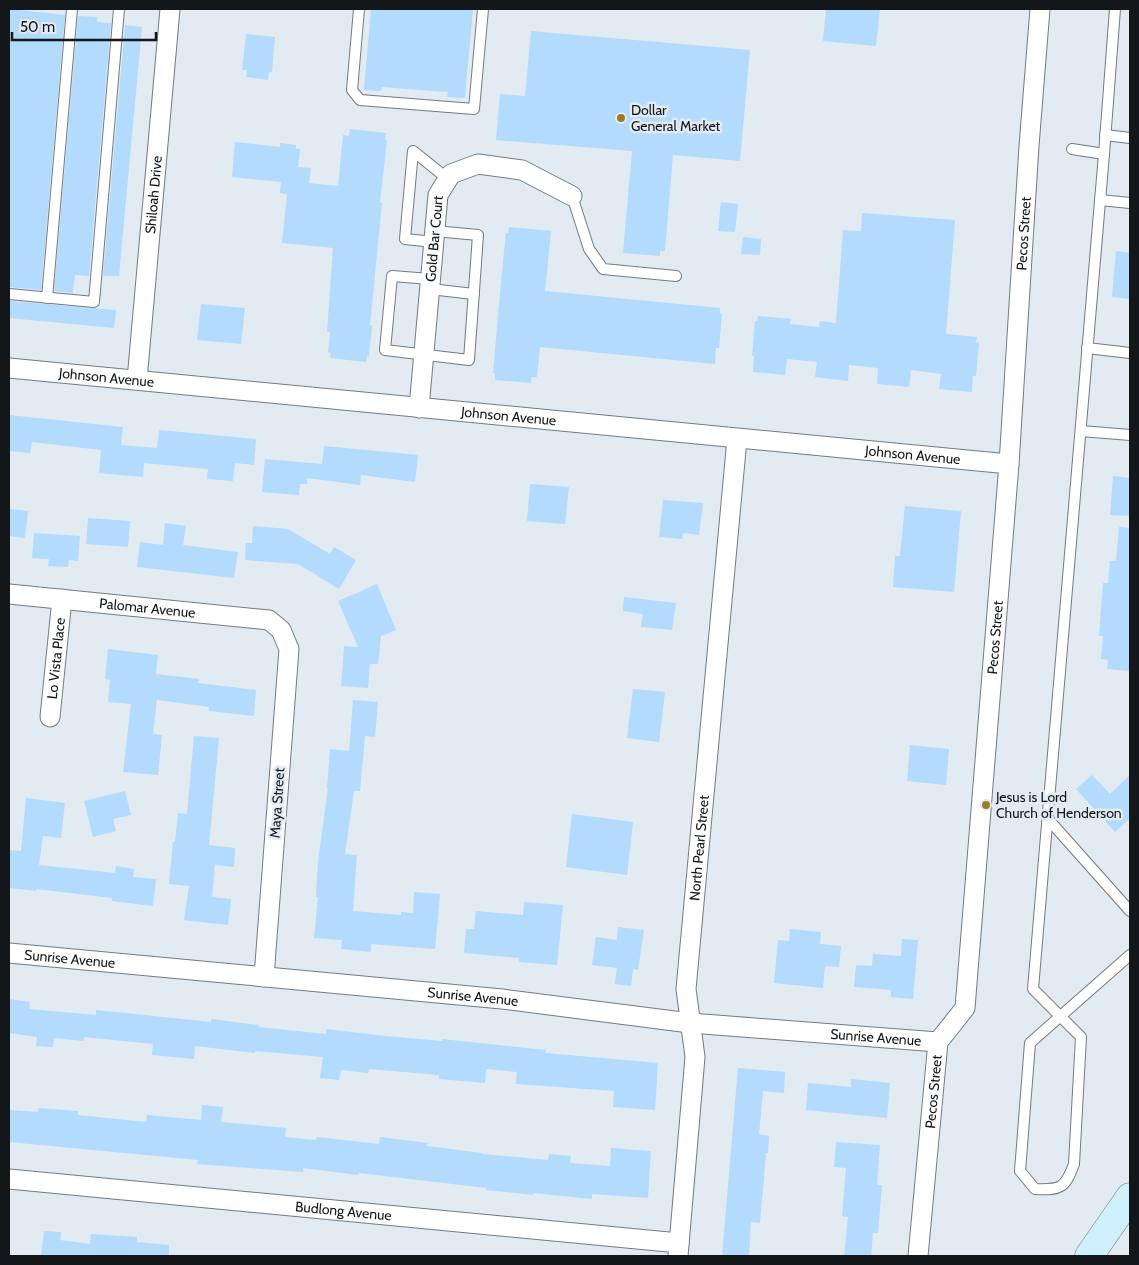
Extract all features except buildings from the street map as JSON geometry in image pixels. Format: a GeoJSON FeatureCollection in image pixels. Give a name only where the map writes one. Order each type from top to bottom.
{"type":"FeatureCollection","features":[{"type":"Feature","properties":{"kind":"main road"},"geometry":{"type":"LineString","coordinates":[[1089,1256],[1123,1212]]}},
{"type":"Feature","properties":{"kind":"street","name":"Shiloah Drive"},"geometry":{"type":"LineString","coordinates":[[137,380],[170,9]]}},
{"type":"Feature","properties":{"kind":"street","name":"Pecos Street"},"geometry":{"type":"LineString","coordinates":[[918,1256],[938,1042],[965,1008],[1009,464],[1029,146],[1040,9]]}},
{"type":"Feature","properties":{"kind":"street","name":"Gold Bar Court"},"geometry":{"type":"LineString","coordinates":[[419,408],[438,195],[451,174],[478,164],[522,170],[572,196]]}},
{"type":"Feature","properties":{"kind":"street","name":"Johnson Avenue"},"geometry":{"type":"LineString","coordinates":[[9,368],[1009,464]]}},
{"type":"Feature","properties":{"kind":"street","name":"North Pearl Street"},"geometry":{"type":"LineString","coordinates":[[678,1250],[695,1056],[686,989],[737,439]]}},
{"type":"Feature","properties":{"kind":"street","name":"Palomar Avenue"},"geometry":{"type":"LineString","coordinates":[[9,594],[269,620],[281,630]]}},
{"type":"Feature","properties":{"kind":"street","name":"Lo Vista Place"},"geometry":{"type":"LineString","coordinates":[[50,718],[62,599]]}},
{"type":"Feature","properties":{"kind":"street","name":"Maya Street"},"geometry":{"type":"LineString","coordinates":[[264,977],[289,649],[281,630]]}},
{"type":"Feature","properties":{"kind":"street","name":"Sunrise Avenue"},"geometry":{"type":"LineString","coordinates":[[9,953],[502,999],[690,1023],[938,1042]]}},
{"type":"Feature","properties":{"kind":"street","name":"Budlong Avenue"},"geometry":{"type":"LineString","coordinates":[[9,1178],[678,1250]]}},
{"type":"Feature","properties":{"kind":"lane"},"geometry":{"type":"LineString","coordinates":[[47,298],[72,9]]}},
{"type":"Feature","properties":{"kind":"lane"},"geometry":{"type":"LineString","coordinates":[[9,294],[94,302],[119,9]]}},
{"type":"Feature","properties":{"kind":"lane"},"geometry":{"type":"LineString","coordinates":[[360,9],[352,90],[360,100],[474,109],[484,9]]}},
{"type":"Feature","properties":{"kind":"lane"},"geometry":{"type":"LineString","coordinates":[[1115,9],[1034,988],[1061,1016],[1081,1037],[1074,1164],[1068,1181],[1054,1190],[1035,1189],[1020,1170],[1030,1043],[1061,1016],[1130,955]]}},
{"type":"Feature","properties":{"kind":"lane"},"geometry":{"type":"LineString","coordinates":[[1105,135],[1130,138]]}},
{"type":"Feature","properties":{"kind":"lane"},"geometry":{"type":"LineString","coordinates":[[1072,149],[1104,154]]}},
{"type":"Feature","properties":{"kind":"lane"},"geometry":{"type":"LineString","coordinates":[[448,179],[413,151],[405,239],[478,235],[474,294],[469,360],[385,350],[392,276],[474,294]]}},
{"type":"Feature","properties":{"kind":"lane"},"geometry":{"type":"LineString","coordinates":[[572,196],[589,249],[603,269],[676,276]]}},
{"type":"Feature","properties":{"kind":"lane"},"geometry":{"type":"LineString","coordinates":[[1100,200],[1130,203]]}},
{"type":"Feature","properties":{"kind":"lane"},"geometry":{"type":"LineString","coordinates":[[1088,348],[1130,353]]}},
{"type":"Feature","properties":{"kind":"lane"},"geometry":{"type":"LineString","coordinates":[[1080,432],[1130,435]]}},
{"type":"Feature","properties":{"kind":"lane"},"geometry":{"type":"LineString","coordinates":[[1048,819],[1130,911]]}},
{"type":"Feature","properties":{"kind":"place","name":"Dollar General Market"},"geometry":{"type":"Point","coordinates":[621,118]}},
{"type":"Feature","properties":{"kind":"place","name":"Jesus is Lord Church of Henderson"},"geometry":{"type":"Point","coordinates":[986,805]}}]}
